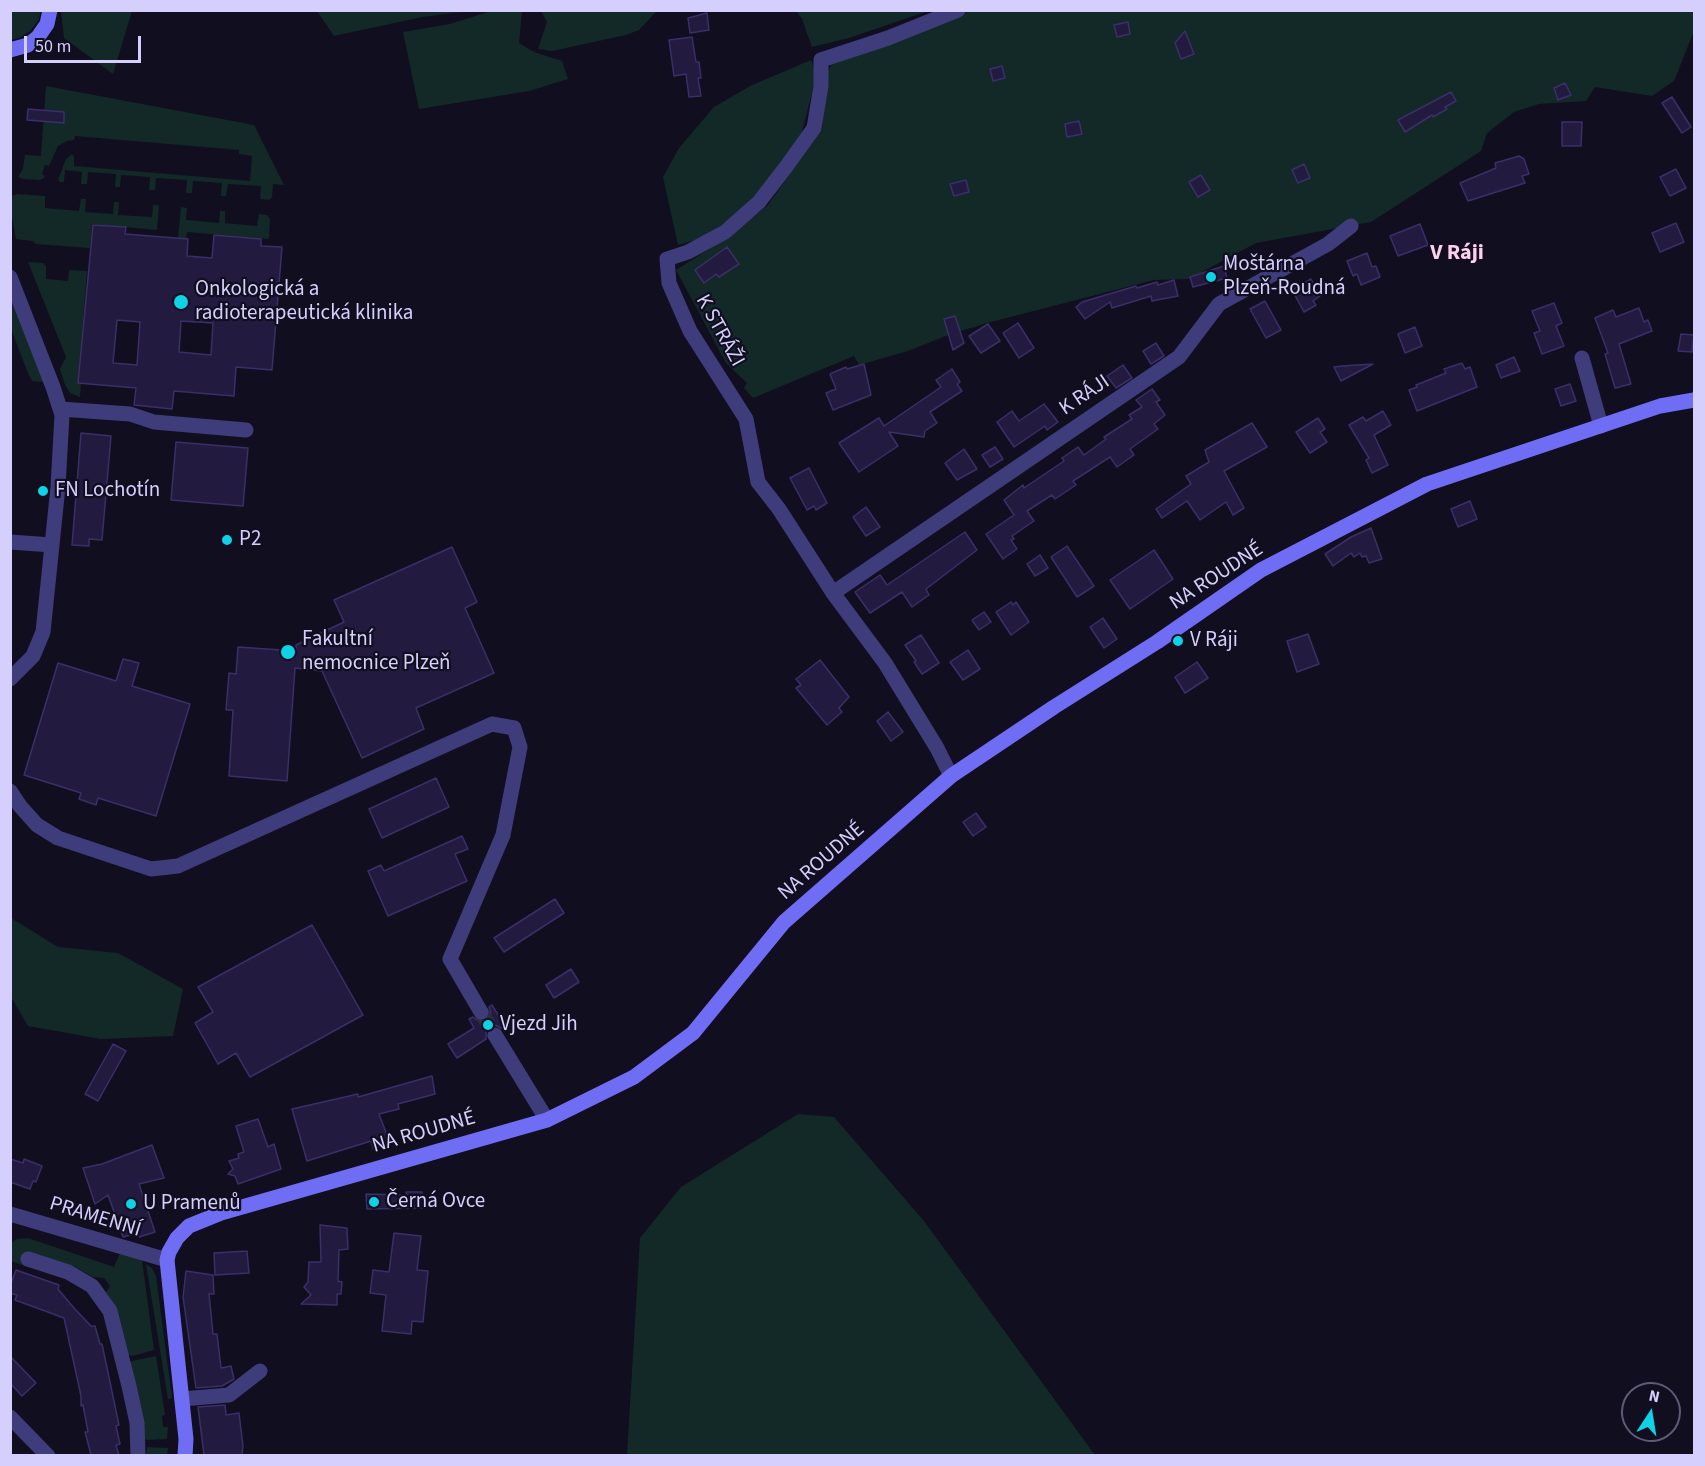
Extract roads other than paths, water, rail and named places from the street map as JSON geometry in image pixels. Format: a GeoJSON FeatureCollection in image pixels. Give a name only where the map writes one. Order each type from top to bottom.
{"type":"FeatureCollection","features":[{"type":"Feature","properties":{"kind":"street"},"geometry":{"type":"LineString","coordinates":[[10,51],[28,45],[38,37],[47,24],[50,10]]}},
{"type":"Feature","properties":{"kind":"street","name":"K STRÁŽI"},"geometry":{"type":"LineString","coordinates":[[951,776],[937,748],[885,663],[833,593],[779,509],[758,482],[746,419],[690,331],[669,283],[667,259],[688,252],[725,232],[759,202],[813,128],[822,86],[821,60],[888,38],[958,10]]}},
{"type":"Feature","properties":{"kind":"street","name":"K RÁJI"},"geometry":{"type":"LineString","coordinates":[[833,593],[1179,357],[1219,304],[1329,244],[1351,226]]}},
{"type":"Feature","properties":{"kind":"street"},"geometry":{"type":"LineString","coordinates":[[10,277],[62,415],[42,637],[30,660],[10,679]]}},
{"type":"Feature","properties":{"kind":"street"},"geometry":{"type":"LineString","coordinates":[[1581,358],[1601,426]]}},
{"type":"Feature","properties":{"kind":"street","name":"NA ROUDNÉ"},"geometry":{"type":"LineString","coordinates":[[167,1260],[172,1246],[182,1232],[189,1226],[221,1213],[547,1120],[634,1077],[693,1033],[784,922],[951,776],[1157,642],[1261,570],[1427,484],[1660,406],[1695,400]]}},
{"type":"Feature","properties":{"kind":"street"},"geometry":{"type":"LineString","coordinates":[[60,408],[130,414],[154,422],[246,430]]}},
{"type":"Feature","properties":{"kind":"street"},"geometry":{"type":"LineString","coordinates":[[10,542],[52,545]]}},
{"type":"Feature","properties":{"kind":"street"},"geometry":{"type":"LineString","coordinates":[[10,791],[37,825],[58,838],[151,869],[160,868],[184,863],[492,724],[514,728],[520,747],[503,835],[450,959],[481,1012]]}},
{"type":"Feature","properties":{"kind":"street"},"geometry":{"type":"LineString","coordinates":[[495,1035],[547,1120]]}},
{"type":"Feature","properties":{"kind":"street","name":"PRAMENNÍ"},"geometry":{"type":"LineString","coordinates":[[10,1214],[167,1260]]}},
{"type":"Feature","properties":{"kind":"street"},"geometry":{"type":"LineString","coordinates":[[28,1259],[69,1272],[92,1286],[110,1311],[137,1423],[138,1455]]}},
{"type":"Feature","properties":{"kind":"street"},"geometry":{"type":"LineString","coordinates":[[167,1260],[186,1439],[185,1455]]}},
{"type":"Feature","properties":{"kind":"street"},"geometry":{"type":"LineString","coordinates":[[182,1399],[229,1395],[260,1371]]}},
{"type":"Feature","properties":{"kind":"street"},"geometry":{"type":"LineString","coordinates":[[10,1417],[48,1455]]}},
{"type":"Feature","properties":{"kind":"tunnel"},"geometry":{"type":"LineString","coordinates":[[481,1012],[495,1035]]}},
{"type":"Feature","properties":{"kind":"place","name":"Moštárna Plzeň-Roudná"},"geometry":{"type":"Point","coordinates":[1211,277]}},
{"type":"Feature","properties":{"kind":"place","name":"Onkologická a radioterapeutická klinika"},"geometry":{"type":"Point","coordinates":[181,302]}},
{"type":"Feature","properties":{"kind":"place","name":"FN Lochotín"},"geometry":{"type":"Point","coordinates":[43,491]}},
{"type":"Feature","properties":{"kind":"place","name":"P2"},"geometry":{"type":"Point","coordinates":[227,540]}},
{"type":"Feature","properties":{"kind":"place","name":"V Ráji"},"geometry":{"type":"Point","coordinates":[1178,641]}},
{"type":"Feature","properties":{"kind":"place","name":"Fakultní nemocnice Plzeň"},"geometry":{"type":"Point","coordinates":[288,652]}},
{"type":"Feature","properties":{"kind":"place","name":"Vjezd Jih"},"geometry":{"type":"Point","coordinates":[488,1025]}},
{"type":"Feature","properties":{"kind":"place","name":"Černá Ovce"},"geometry":{"type":"Point","coordinates":[374,1202]}},
{"type":"Feature","properties":{"kind":"place","name":"U Pramenů"},"geometry":{"type":"Point","coordinates":[131,1204]}},
{"type":"Feature","properties":{"kind":"district","name":"V Ráji"},"geometry":{"type":"Point","coordinates":[1457,254]}}]}
